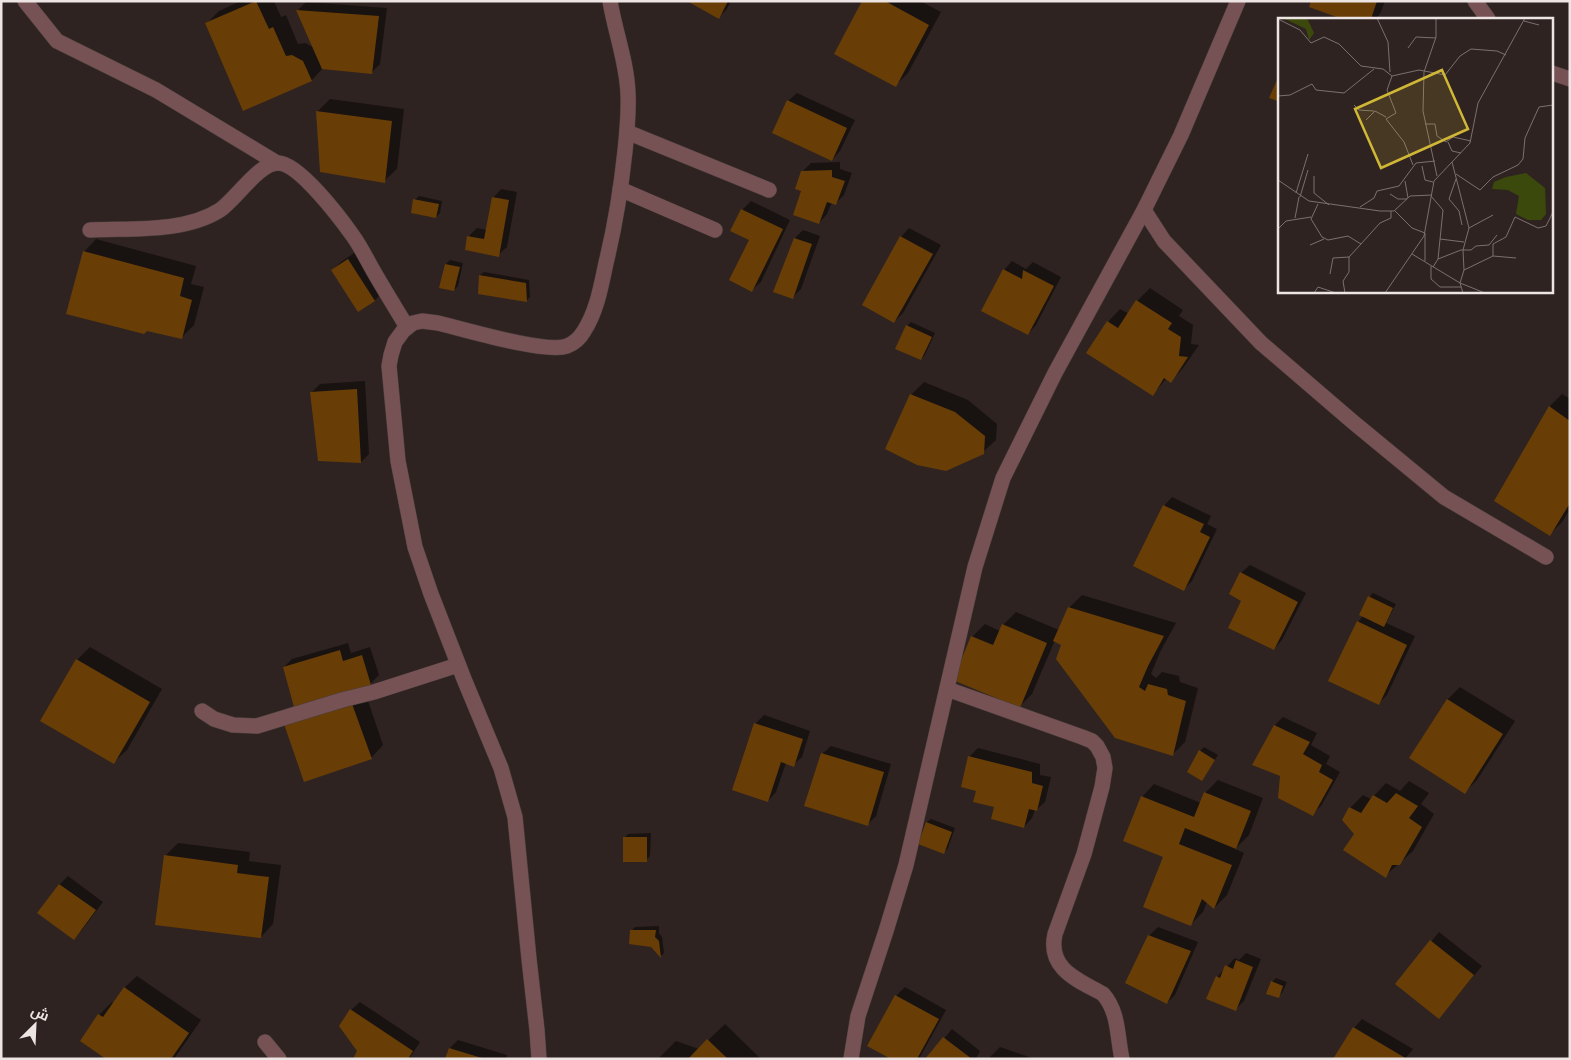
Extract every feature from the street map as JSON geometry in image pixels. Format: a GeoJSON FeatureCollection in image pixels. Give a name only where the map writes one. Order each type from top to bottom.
{"type":"FeatureCollection","features":[{"type":"Feature","properties":{"kind":"street"},"geometry":{"type":"LineString","coordinates":[[25,1],[57,41],[156,90],[277,163],[297,171],[348,230],[407,327]]}},
{"type":"Feature","properties":{"kind":"street"},"geometry":{"type":"LineString","coordinates":[[539,1059],[515,817],[501,768],[458,665],[415,547],[398,461],[389,366],[395,342],[403,331],[413,323],[422,321],[438,323],[530,345],[554,348],[575,342],[583,333],[598,299],[614,231],[627,132],[628,94],[622,48],[610,1]]}},
{"type":"Feature","properties":{"kind":"street"},"geometry":{"type":"LineString","coordinates":[[851,1059],[858,1016],[906,865],[975,567],[1003,478],[1054,373],[1144,210],[1181,135],[1238,1]]}},
{"type":"Feature","properties":{"kind":"street"},"geometry":{"type":"LineString","coordinates":[[1475,1],[1487,18]]}},
{"type":"Feature","properties":{"kind":"street"},"geometry":{"type":"LineString","coordinates":[[1554,74],[1570,79]]}},
{"type":"Feature","properties":{"kind":"street"},"geometry":{"type":"LineString","coordinates":[[627,132],[768,190]]}},
{"type":"Feature","properties":{"kind":"street"},"geometry":{"type":"LineString","coordinates":[[90,230],[186,224],[204,218],[221,209],[266,166],[277,163]]}},
{"type":"Feature","properties":{"kind":"street"},"geometry":{"type":"LineString","coordinates":[[620,189],[715,230]]}},
{"type":"Feature","properties":{"kind":"street"},"geometry":{"type":"LineString","coordinates":[[1144,210],[1164,241],[1261,343],[1444,497],[1546,557]]}},
{"type":"Feature","properties":{"kind":"street"},"geometry":{"type":"LineString","coordinates":[[202,711],[214,719],[233,725],[257,726],[458,665]]}},
{"type":"Feature","properties":{"kind":"street"},"geometry":{"type":"LineString","coordinates":[[947,689],[1092,741],[1104,757],[1105,768],[1102,787],[1084,854],[1052,942],[1056,961],[1064,970],[1103,994],[1113,1007],[1122,1059]]}},
{"type":"Feature","properties":{"kind":"street"},"geometry":{"type":"LineString","coordinates":[[265,1042],[279,1059]]}},
{"type":"Feature","properties":{"kind":"building"},"geometry":{"type":"Polygon","coordinates":[[[256,1],[269,29],[273,27],[286,56],[292,55],[303,61],[312,81],[243,111],[205,23],[256,1]]]}},
{"type":"Feature","properties":{"kind":"building"},"geometry":{"type":"Polygon","coordinates":[[[687,1],[728,1],[719,19],[687,1]]]}},
{"type":"Feature","properties":{"kind":"building"},"geometry":{"type":"Polygon","coordinates":[[[862,1],[885,1],[929,25],[896,87],[834,54],[862,1]]]}},
{"type":"Feature","properties":{"kind":"building"},"geometry":{"type":"Polygon","coordinates":[[[1311,1],[1377,1],[1371,18],[1339,18],[1309,7],[1311,1]]]}},
{"type":"Feature","properties":{"kind":"building"},"geometry":{"type":"Polygon","coordinates":[[[296,10],[379,16],[372,74],[322,69],[296,10]]]}},
{"type":"Feature","properties":{"kind":"building"},"geometry":{"type":"Polygon","coordinates":[[[1278,78],[1278,101],[1269,98],[1278,78]]]}},
{"type":"Feature","properties":{"kind":"building"},"geometry":{"type":"Polygon","coordinates":[[[787,100],[847,128],[832,161],[772,133],[787,100]]]}},
{"type":"Feature","properties":{"kind":"building"},"geometry":{"type":"Polygon","coordinates":[[[316,111],[392,121],[385,183],[320,172],[316,111]]]}},
{"type":"Feature","properties":{"kind":"building"},"geometry":{"type":"Polygon","coordinates":[[[832,170],[832,177],[845,181],[836,205],[827,202],[819,224],[793,215],[801,191],[795,189],[801,171],[832,170]]]}},
{"type":"Feature","properties":{"kind":"building"},"geometry":{"type":"Polygon","coordinates":[[[492,197],[509,200],[499,257],[465,250],[467,236],[484,239],[492,197]]]}},
{"type":"Feature","properties":{"kind":"building"},"geometry":{"type":"Polygon","coordinates":[[[413,199],[439,204],[436,218],[411,213],[413,199]]]}},
{"type":"Feature","properties":{"kind":"building"},"geometry":{"type":"Polygon","coordinates":[[[741,209],[783,229],[752,292],[729,280],[749,240],[730,231],[741,209]]]}},
{"type":"Feature","properties":{"kind":"building"},"geometry":{"type":"Polygon","coordinates":[[[900,236],[933,254],[894,323],[862,305],[900,236]]]}},
{"type":"Feature","properties":{"kind":"building"},"geometry":{"type":"Polygon","coordinates":[[[794,238],[812,244],[793,299],[773,292],[794,238]]]}},
{"type":"Feature","properties":{"kind":"building"},"geometry":{"type":"Polygon","coordinates":[[[83,251],[184,278],[180,296],[192,300],[182,339],[147,331],[144,334],[66,314],[83,251]]]}},
{"type":"Feature","properties":{"kind":"building"},"geometry":{"type":"Polygon","coordinates":[[[348,259],[375,301],[358,312],[331,270],[348,259]]]}},
{"type":"Feature","properties":{"kind":"building"},"geometry":{"type":"Polygon","coordinates":[[[445,264],[460,267],[454,291],[439,288],[445,264]]]}},
{"type":"Feature","properties":{"kind":"building"},"geometry":{"type":"Polygon","coordinates":[[[1003,269],[1022,279],[1023,270],[1054,286],[1028,335],[981,311],[1003,269]]]}},
{"type":"Feature","properties":{"kind":"building"},"geometry":{"type":"Polygon","coordinates":[[[479,275],[526,283],[527,302],[478,294],[479,275]]]}},
{"type":"Feature","properties":{"kind":"building"},"geometry":{"type":"Polygon","coordinates":[[[1136,300],[1172,323],[1168,329],[1181,337],[1179,356],[1188,357],[1171,383],[1164,378],[1153,396],[1086,353],[1107,321],[1118,328],[1136,300]]]}},
{"type":"Feature","properties":{"kind":"building"},"geometry":{"type":"Polygon","coordinates":[[[906,325],[932,337],[921,360],[895,349],[906,325]]]}},
{"type":"Feature","properties":{"kind":"building"},"geometry":{"type":"Polygon","coordinates":[[[357,389],[361,463],[318,461],[310,392],[357,389]]]}},
{"type":"Feature","properties":{"kind":"building"},"geometry":{"type":"Polygon","coordinates":[[[910,394],[955,412],[985,436],[984,454],[946,471],[917,465],[885,449],[910,394]]]}},
{"type":"Feature","properties":{"kind":"building"},"geometry":{"type":"Polygon","coordinates":[[[1549,406],[1570,421],[1570,503],[1550,536],[1494,501],[1549,406]]]}},
{"type":"Feature","properties":{"kind":"building"},"geometry":{"type":"Polygon","coordinates":[[[1163,505],[1204,524],[1200,532],[1210,537],[1184,591],[1133,566],[1163,505]]]}},
{"type":"Feature","properties":{"kind":"building"},"geometry":{"type":"Polygon","coordinates":[[[1240,572],[1298,602],[1274,650],[1228,628],[1241,601],[1229,594],[1240,572]]]}},
{"type":"Feature","properties":{"kind":"building"},"geometry":{"type":"Polygon","coordinates":[[[1368,596],[1393,608],[1384,627],[1359,615],[1368,596]]]}},
{"type":"Feature","properties":{"kind":"building"},"geometry":{"type":"Polygon","coordinates":[[[1068,607],[1164,636],[1139,687],[1145,691],[1148,684],[1167,689],[1168,695],[1186,701],[1173,756],[1115,738],[1056,659],[1061,645],[1053,641],[1068,607]]]}},
{"type":"Feature","properties":{"kind":"building"},"geometry":{"type":"Polygon","coordinates":[[[1357,621],[1407,645],[1379,705],[1328,681],[1357,621]]]}},
{"type":"Feature","properties":{"kind":"building"},"geometry":{"type":"Polygon","coordinates":[[[1002,624],[1047,643],[1020,708],[953,680],[971,636],[993,645],[1002,624]]]}},
{"type":"Feature","properties":{"kind":"building"},"geometry":{"type":"Polygon","coordinates":[[[340,650],[343,661],[362,655],[371,685],[294,707],[283,667],[340,650]]]}},
{"type":"Feature","properties":{"kind":"building"},"geometry":{"type":"Polygon","coordinates":[[[76,659],[150,702],[114,764],[40,721],[76,659]]]}},
{"type":"Feature","properties":{"kind":"building"},"geometry":{"type":"Polygon","coordinates":[[[1447,699],[1503,734],[1465,794],[1409,758],[1447,699]]]}},
{"type":"Feature","properties":{"kind":"building"},"geometry":{"type":"Polygon","coordinates":[[[351,701],[372,759],[304,782],[284,724],[351,701]]]}},
{"type":"Feature","properties":{"kind":"building"},"geometry":{"type":"Polygon","coordinates":[[[754,723],[803,739],[794,767],[781,762],[768,802],[732,790],[754,723]]]}},
{"type":"Feature","properties":{"kind":"building"},"geometry":{"type":"Polygon","coordinates":[[[1274,725],[1310,742],[1303,754],[1322,765],[1319,772],[1333,780],[1313,816],[1278,798],[1280,776],[1252,765],[1274,725]]]}},
{"type":"Feature","properties":{"kind":"building"},"geometry":{"type":"Polygon","coordinates":[[[1199,750],[1215,760],[1202,781],[1187,772],[1199,750]]]}},
{"type":"Feature","properties":{"kind":"building"},"geometry":{"type":"Polygon","coordinates":[[[821,753],[884,772],[868,826],[804,806],[821,753]]]}},
{"type":"Feature","properties":{"kind":"building"},"geometry":{"type":"Polygon","coordinates":[[[968,756],[1032,772],[1032,783],[1043,786],[1037,811],[1029,809],[1024,828],[991,819],[994,807],[973,802],[976,791],[961,787],[968,756]]]}},
{"type":"Feature","properties":{"kind":"building"},"geometry":{"type":"Polygon","coordinates":[[[1204,792],[1251,811],[1236,849],[1185,828],[1179,844],[1232,865],[1214,909],[1202,899],[1191,926],[1143,907],[1163,857],[1123,841],[1141,796],[1194,817],[1204,792]]]}},
{"type":"Feature","properties":{"kind":"building"},"geometry":{"type":"Polygon","coordinates":[[[1396,793],[1418,806],[1409,818],[1422,827],[1400,865],[1392,865],[1386,878],[1343,850],[1354,834],[1342,820],[1349,807],[1361,813],[1373,795],[1387,803],[1396,793]]]}},
{"type":"Feature","properties":{"kind":"building"},"geometry":{"type":"Polygon","coordinates":[[[926,822],[952,832],[944,854],[918,844],[926,822]]]}},
{"type":"Feature","properties":{"kind":"building"},"geometry":{"type":"Polygon","coordinates":[[[623,837],[647,837],[647,862],[623,862],[623,837]]]}},
{"type":"Feature","properties":{"kind":"building"},"geometry":{"type":"Polygon","coordinates":[[[164,855],[238,865],[237,873],[269,877],[261,938],[155,925],[164,855]]]}},
{"type":"Feature","properties":{"kind":"building"},"geometry":{"type":"Polygon","coordinates":[[[59,884],[96,910],[74,940],[37,913],[59,884]]]}},
{"type":"Feature","properties":{"kind":"building"},"geometry":{"type":"Polygon","coordinates":[[[630,930],[656,930],[655,937],[659,941],[661,958],[651,947],[629,944],[630,930]]]}},
{"type":"Feature","properties":{"kind":"building"},"geometry":{"type":"Polygon","coordinates":[[[1148,935],[1191,951],[1167,1004],[1125,983],[1148,935]]]}},
{"type":"Feature","properties":{"kind":"building"},"geometry":{"type":"Polygon","coordinates":[[[1430,940],[1474,975],[1439,1019],[1395,984],[1430,940]]]}},
{"type":"Feature","properties":{"kind":"building"},"geometry":{"type":"Polygon","coordinates":[[[1236,960],[1253,967],[1236,1011],[1206,999],[1216,976],[1220,978],[1225,965],[1233,969],[1236,960]]]}},
{"type":"Feature","properties":{"kind":"building"},"geometry":{"type":"Polygon","coordinates":[[[1271,981],[1283,986],[1279,998],[1266,994],[1271,981]]]}},
{"type":"Feature","properties":{"kind":"building"},"geometry":{"type":"Polygon","coordinates":[[[124,987],[189,1033],[171,1059],[106,1059],[80,1041],[98,1014],[103,1017],[124,987]]]}},
{"type":"Feature","properties":{"kind":"building"},"geometry":{"type":"Polygon","coordinates":[[[895,995],[939,1019],[917,1059],[891,1059],[867,1046],[895,995]]]}},
{"type":"Feature","properties":{"kind":"building"},"geometry":{"type":"Polygon","coordinates":[[[350,1009],[413,1051],[408,1059],[353,1059],[357,1051],[339,1026],[350,1009]]]}},
{"type":"Feature","properties":{"kind":"building"},"geometry":{"type":"Polygon","coordinates":[[[1353,1027],[1407,1059],[1333,1059],[1353,1027]]]}},
{"type":"Feature","properties":{"kind":"building"},"geometry":{"type":"Polygon","coordinates":[[[943,1037],[972,1059],[925,1059],[943,1037]]]}},
{"type":"Feature","properties":{"kind":"building"},"geometry":{"type":"Polygon","coordinates":[[[707,1039],[728,1059],[688,1059],[707,1039]]]}},
{"type":"Feature","properties":{"kind":"building"},"geometry":{"type":"Polygon","coordinates":[[[449,1048],[482,1058],[482,1059],[445,1059],[449,1048]]]}}]}
